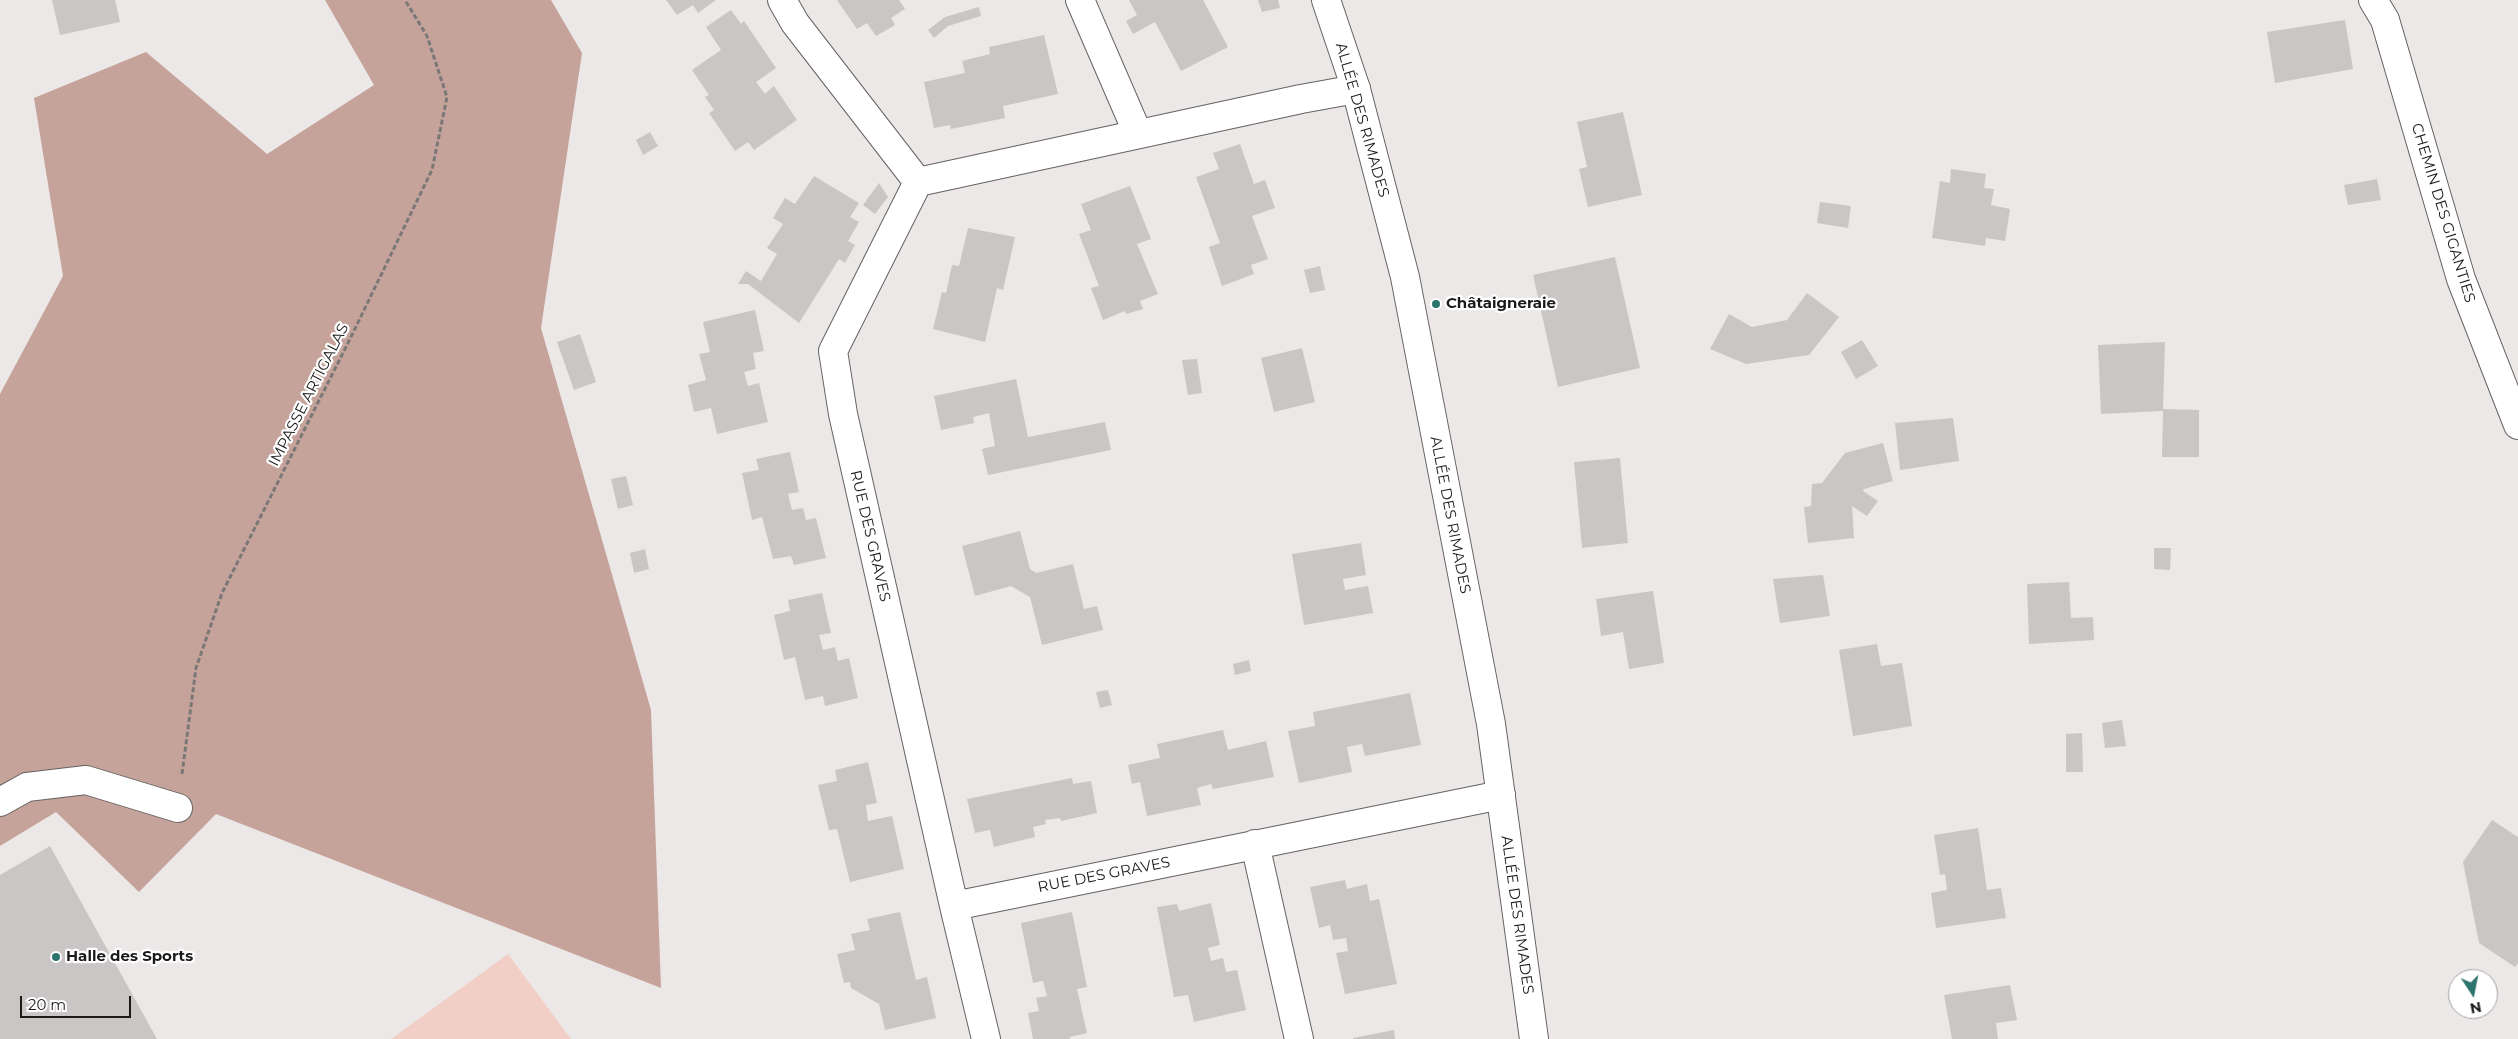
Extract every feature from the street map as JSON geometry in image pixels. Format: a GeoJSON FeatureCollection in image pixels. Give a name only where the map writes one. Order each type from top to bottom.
{"type":"FeatureCollection","features":[{"type":"Feature","properties":{"kind":"street"},"geometry":{"type":"LineString","coordinates":[[782,0],[795,23],[918,182],[1300,99],[1356,89]]}},
{"type":"Feature","properties":{"kind":"street"},"geometry":{"type":"LineString","coordinates":[[1080,0],[1138,134]]}},
{"type":"Feature","properties":{"kind":"street","name":"ALLÉE DES RIMADES"},"geometry":{"type":"LineString","coordinates":[[1326,0],[1356,89],[1404,277],[1490,724],[1534,1039]]}},
{"type":"Feature","properties":{"kind":"street","name":"CHEMIN DES GIGANTIES"},"geometry":{"type":"LineString","coordinates":[[2373,0],[2385,20],[2461,279],[2518,425]]}},
{"type":"Feature","properties":{"kind":"street","name":"RUE DES GRAVES"},"geometry":{"type":"LineString","coordinates":[[918,182],[833,351],[843,414],[954,906],[986,1039]]}},
{"type":"Feature","properties":{"kind":"street"},"geometry":{"type":"LineString","coordinates":[[0,802],[27,787],[86,780],[178,808]]}},
{"type":"Feature","properties":{"kind":"street","name":"RUE DES GRAVES"},"geometry":{"type":"LineString","coordinates":[[954,906],[1501,795]]}},
{"type":"Feature","properties":{"kind":"street"},"geometry":{"type":"LineString","coordinates":[[1255,844],[1299,1039]]}},
{"type":"Feature","properties":{"kind":"path","name":"IMPASSE ARTIGALAS"},"geometry":{"type":"LineString","coordinates":[[178,808],[196,668],[222,593],[350,341],[432,170],[447,96],[427,36],[405,0]]}},
{"type":"Feature","properties":{"kind":"shaded area"},"geometry":{"type":"Polygon","coordinates":[[[325,0],[551,0],[582,53],[541,328],[651,710],[661,988],[216,814],[139,892],[56,812],[0,846],[0,394],[63,276],[34,98],[146,52],[267,154],[374,85],[325,0]]]}},
{"type":"Feature","properties":{"kind":"shaded area"},"geometry":{"type":"Polygon","coordinates":[[[508,954],[571,1039],[391,1039],[508,954]]]}},
{"type":"Feature","properties":{"kind":"building"},"geometry":{"type":"Polygon","coordinates":[[[52,0],[115,0],[120,22],[60,35],[52,0]]]}},
{"type":"Feature","properties":{"kind":"building"},"geometry":{"type":"Polygon","coordinates":[[[666,0],[716,0],[698,13],[693,5],[677,15],[666,0]]]}},
{"type":"Feature","properties":{"kind":"building"},"geometry":{"type":"Polygon","coordinates":[[[837,0],[899,0],[905,9],[891,18],[895,25],[876,36],[867,23],[857,29],[837,0]]]}},
{"type":"Feature","properties":{"kind":"building"},"geometry":{"type":"Polygon","coordinates":[[[1129,0],[1203,0],[1228,47],[1181,71],[1155,22],[1133,34],[1126,21],[1137,15],[1129,0]]]}},
{"type":"Feature","properties":{"kind":"building"},"geometry":{"type":"Polygon","coordinates":[[[1258,0],[1278,0],[1280,8],[1262,12],[1258,0]]]}},
{"type":"Feature","properties":{"kind":"building"},"geometry":{"type":"Polygon","coordinates":[[[979,7],[981,16],[948,26],[934,38],[928,30],[945,17],[979,7]]]}},
{"type":"Feature","properties":{"kind":"building"},"geometry":{"type":"Polygon","coordinates":[[[731,10],[741,24],[744,21],[776,68],[756,82],[765,94],[774,86],[797,120],[754,150],[748,142],[735,151],[709,113],[714,110],[705,97],[709,95],[692,70],[721,50],[706,27],[731,10]]]}},
{"type":"Feature","properties":{"kind":"building"},"geometry":{"type":"Polygon","coordinates":[[[2345,20],[2353,69],[2275,83],[2267,32],[2345,20]]]}},
{"type":"Feature","properties":{"kind":"building"},"geometry":{"type":"Polygon","coordinates":[[[1044,35],[1058,94],[1003,106],[1005,118],[951,129],[950,125],[934,128],[924,82],[965,73],[962,61],[990,54],[989,47],[1044,35]]]}},
{"type":"Feature","properties":{"kind":"building"},"geometry":{"type":"Polygon","coordinates":[[[1623,112],[1642,195],[1588,207],[1579,169],[1587,167],[1577,122],[1623,112]]]}},
{"type":"Feature","properties":{"kind":"building"},"geometry":{"type":"Polygon","coordinates":[[[650,132],[658,146],[643,155],[636,140],[650,132]]]}},
{"type":"Feature","properties":{"kind":"building"},"geometry":{"type":"Polygon","coordinates":[[[1240,144],[1254,184],[1265,180],[1275,208],[1252,216],[1268,259],[1251,265],[1254,274],[1222,286],[1209,247],[1220,243],[1196,177],[1219,169],[1213,153],[1240,144]]]}},
{"type":"Feature","properties":{"kind":"building"},"geometry":{"type":"Polygon","coordinates":[[[1951,169],[1986,174],[1984,188],[1994,189],[1991,205],[2010,209],[2005,241],[1986,238],[1985,246],[1932,238],[1940,181],[1950,183],[1951,169]]]}},
{"type":"Feature","properties":{"kind":"building"},"geometry":{"type":"Polygon","coordinates":[[[814,176],[859,203],[850,217],[859,222],[848,241],[855,245],[845,263],[839,259],[799,323],[748,284],[738,284],[746,271],[761,281],[777,254],[767,248],[783,224],[773,218],[785,198],[795,204],[814,176]]]}},
{"type":"Feature","properties":{"kind":"building"},"geometry":{"type":"Polygon","coordinates":[[[2377,179],[2381,200],[2348,205],[2344,185],[2377,179]]]}},
{"type":"Feature","properties":{"kind":"building"},"geometry":{"type":"Polygon","coordinates":[[[879,183],[888,197],[875,214],[863,205],[879,183]]]}},
{"type":"Feature","properties":{"kind":"building"},"geometry":{"type":"Polygon","coordinates":[[[1130,186],[1151,239],[1137,244],[1158,294],[1140,301],[1143,309],[1126,314],[1125,311],[1103,320],[1091,288],[1099,286],[1079,234],[1091,230],[1081,204],[1130,186]]]}},
{"type":"Feature","properties":{"kind":"building"},"geometry":{"type":"Polygon","coordinates":[[[1820,202],[1851,206],[1848,228],[1817,223],[1820,202]]]}},
{"type":"Feature","properties":{"kind":"building"},"geometry":{"type":"Polygon","coordinates":[[[968,228],[1015,237],[1003,290],[997,288],[985,342],[933,329],[942,292],[946,293],[952,265],[959,266],[968,228]]]}},
{"type":"Feature","properties":{"kind":"building"},"geometry":{"type":"Polygon","coordinates":[[[1615,257],[1640,368],[1558,387],[1533,275],[1615,257]]]}},
{"type":"Feature","properties":{"kind":"building"},"geometry":{"type":"Polygon","coordinates":[[[1320,266],[1325,290],[1310,293],[1304,270],[1320,266]]]}},
{"type":"Feature","properties":{"kind":"building"},"geometry":{"type":"Polygon","coordinates":[[[1807,293],[1839,317],[1809,355],[1746,364],[1710,349],[1729,314],[1752,327],[1787,320],[1807,293]]]}},
{"type":"Feature","properties":{"kind":"building"},"geometry":{"type":"Polygon","coordinates":[[[755,310],[764,351],[753,353],[756,369],[744,372],[748,386],[759,383],[768,422],[717,434],[711,408],[694,412],[688,385],[706,380],[699,354],[710,352],[703,322],[755,310]]]}},
{"type":"Feature","properties":{"kind":"building"},"geometry":{"type":"Polygon","coordinates":[[[580,334],[596,382],[574,390],[557,342],[580,334]]]}},
{"type":"Feature","properties":{"kind":"building"},"geometry":{"type":"Polygon","coordinates":[[[1862,340],[1878,366],[1856,379],[1841,352],[1862,340]]]}},
{"type":"Feature","properties":{"kind":"building"},"geometry":{"type":"Polygon","coordinates":[[[2165,342],[2163,409],[2199,410],[2199,457],[2162,457],[2163,411],[2101,414],[2098,345],[2165,342]]]}},
{"type":"Feature","properties":{"kind":"building"},"geometry":{"type":"Polygon","coordinates":[[[1302,348],[1315,402],[1274,412],[1261,358],[1302,348]]]}},
{"type":"Feature","properties":{"kind":"building"},"geometry":{"type":"Polygon","coordinates":[[[1197,359],[1202,393],[1188,395],[1182,360],[1197,359]]]}},
{"type":"Feature","properties":{"kind":"building"},"geometry":{"type":"Polygon","coordinates":[[[1016,379],[1028,437],[1105,422],[1111,450],[988,475],[982,449],[995,446],[989,413],[973,417],[974,423],[941,430],[934,396],[1016,379]]]}},
{"type":"Feature","properties":{"kind":"building"},"geometry":{"type":"Polygon","coordinates":[[[1953,418],[1959,461],[1900,470],[1895,423],[1953,418]]]}},
{"type":"Feature","properties":{"kind":"building"},"geometry":{"type":"Polygon","coordinates":[[[1883,443],[1893,481],[1864,489],[1863,491],[1878,501],[1867,516],[1852,506],[1854,538],[1808,543],[1804,507],[1811,506],[1812,484],[1822,483],[1845,453],[1883,443]]]}},
{"type":"Feature","properties":{"kind":"building"},"geometry":{"type":"Polygon","coordinates":[[[790,452],[799,492],[788,494],[792,510],[803,508],[806,520],[816,518],[826,558],[794,565],[791,556],[773,559],[762,517],[752,520],[742,473],[759,470],[756,459],[790,452]]]}},
{"type":"Feature","properties":{"kind":"building"},"geometry":{"type":"Polygon","coordinates":[[[1620,458],[1628,543],[1582,548],[1574,462],[1620,458]]]}},
{"type":"Feature","properties":{"kind":"building"},"geometry":{"type":"Polygon","coordinates":[[[626,476],[633,505],[618,509],[611,479],[626,476]]]}},
{"type":"Feature","properties":{"kind":"building"},"geometry":{"type":"Polygon","coordinates":[[[1020,531],[1030,569],[1036,573],[1073,564],[1084,609],[1097,606],[1103,630],[1042,645],[1030,597],[1011,586],[975,596],[962,546],[1020,531]]]}},
{"type":"Feature","properties":{"kind":"building"},"geometry":{"type":"Polygon","coordinates":[[[1361,543],[1366,575],[1343,579],[1345,590],[1368,586],[1373,613],[1304,625],[1292,554],[1361,543]]]}},
{"type":"Feature","properties":{"kind":"building"},"geometry":{"type":"Polygon","coordinates":[[[2154,548],[2171,548],[2170,570],[2154,569],[2154,548]]]}},
{"type":"Feature","properties":{"kind":"building"},"geometry":{"type":"Polygon","coordinates":[[[645,549],[649,569],[634,573],[630,553],[645,549]]]}},
{"type":"Feature","properties":{"kind":"building"},"geometry":{"type":"Polygon","coordinates":[[[1823,575],[1830,616],[1780,623],[1773,579],[1823,575]]]}},
{"type":"Feature","properties":{"kind":"building"},"geometry":{"type":"Polygon","coordinates":[[[2069,582],[2071,618],[2093,617],[2094,640],[2029,644],[2027,584],[2069,582]]]}},
{"type":"Feature","properties":{"kind":"building"},"geometry":{"type":"Polygon","coordinates":[[[1653,591],[1664,663],[1629,669],[1623,632],[1601,636],[1596,599],[1653,591]]]}},
{"type":"Feature","properties":{"kind":"building"},"geometry":{"type":"Polygon","coordinates":[[[822,593],[831,633],[819,635],[823,650],[835,647],[838,661],[849,658],[858,698],[825,706],[823,696],[805,700],[795,657],[784,660],[774,615],[790,611],[788,600],[822,593]]]}},
{"type":"Feature","properties":{"kind":"building"},"geometry":{"type":"Polygon","coordinates":[[[1877,644],[1881,666],[1902,663],[1912,726],[1853,736],[1839,650],[1877,644]]]}},
{"type":"Feature","properties":{"kind":"building"},"geometry":{"type":"Polygon","coordinates":[[[1249,660],[1251,671],[1235,675],[1233,664],[1249,660]]]}},
{"type":"Feature","properties":{"kind":"building"},"geometry":{"type":"Polygon","coordinates":[[[1108,690],[1112,705],[1100,708],[1096,692],[1108,690]]]}},
{"type":"Feature","properties":{"kind":"building"},"geometry":{"type":"Polygon","coordinates":[[[1410,693],[1421,745],[1365,756],[1362,744],[1347,747],[1352,772],[1299,783],[1288,731],[1315,726],[1313,712],[1410,693]]]}},
{"type":"Feature","properties":{"kind":"building"},"geometry":{"type":"Polygon","coordinates":[[[2122,720],[2126,746],[2105,748],[2102,723],[2122,720]]]}},
{"type":"Feature","properties":{"kind":"building"},"geometry":{"type":"Polygon","coordinates":[[[1223,730],[1228,750],[1266,741],[1274,777],[1213,789],[1211,784],[1197,788],[1201,805],[1147,816],[1140,782],[1132,784],[1128,765],[1160,758],[1157,744],[1223,730]]]}},
{"type":"Feature","properties":{"kind":"building"},"geometry":{"type":"Polygon","coordinates":[[[2082,733],[2083,772],[2066,772],[2066,734],[2082,733]]]}},
{"type":"Feature","properties":{"kind":"building"},"geometry":{"type":"Polygon","coordinates":[[[868,762],[877,803],[866,805],[868,821],[892,816],[904,869],[850,882],[837,829],[829,830],[818,785],[837,781],[835,770],[868,762]]]}},
{"type":"Feature","properties":{"kind":"building"},"geometry":{"type":"Polygon","coordinates":[[[1072,778],[1073,784],[1091,781],[1097,813],[1061,821],[1060,818],[1045,820],[1046,824],[1033,827],[1035,837],[994,847],[990,830],[975,833],[967,799],[1072,778]]]}},
{"type":"Feature","properties":{"kind":"building"},"geometry":{"type":"Polygon","coordinates":[[[2492,820],[2518,837],[2518,963],[2515,967],[2479,943],[2463,862],[2492,820]]]}},
{"type":"Feature","properties":{"kind":"building"},"geometry":{"type":"Polygon","coordinates":[[[1978,828],[1987,890],[2001,888],[2006,918],[1936,928],[1931,893],[1947,890],[1945,874],[1940,875],[1934,835],[1978,828]]]}},
{"type":"Feature","properties":{"kind":"building","name":"Halle des Sports"},"geometry":{"type":"Polygon","coordinates":[[[50,846],[157,1039],[0,1039],[0,875],[50,846]]]}},
{"type":"Feature","properties":{"kind":"building"},"geometry":{"type":"Polygon","coordinates":[[[1345,880],[1347,889],[1367,884],[1370,901],[1379,899],[1397,984],[1345,994],[1336,953],[1348,951],[1346,938],[1333,940],[1330,925],[1319,928],[1310,887],[1345,880]]]}},
{"type":"Feature","properties":{"kind":"building"},"geometry":{"type":"Polygon","coordinates":[[[1211,903],[1220,945],[1208,948],[1211,961],[1223,958],[1226,972],[1237,970],[1246,1010],[1194,1022],[1188,995],[1174,997],[1157,907],[1177,904],[1179,911],[1211,903]]]}},
{"type":"Feature","properties":{"kind":"building"},"geometry":{"type":"Polygon","coordinates":[[[900,912],[916,980],[927,977],[936,1018],[885,1030],[879,1004],[851,988],[850,982],[844,983],[837,954],[855,950],[851,934],[870,930],[867,919],[900,912]]]}},
{"type":"Feature","properties":{"kind":"building"},"geometry":{"type":"Polygon","coordinates":[[[1072,912],[1087,987],[1077,989],[1087,1033],[1070,1037],[1070,1039],[1033,1039],[1028,1013],[1039,1011],[1036,998],[1047,996],[1043,981],[1033,983],[1021,923],[1072,912]]]}},
{"type":"Feature","properties":{"kind":"building"},"geometry":{"type":"Polygon","coordinates":[[[2010,985],[2017,1020],[1996,1023],[1998,1039],[1952,1039],[1944,995],[2010,985]]]}},
{"type":"Feature","properties":{"kind":"building"},"geometry":{"type":"Polygon","coordinates":[[[1394,1030],[1395,1039],[1353,1039],[1353,1038],[1394,1030]]]}},
{"type":"Feature","properties":{"kind":"place","name":"Châtaigneraie"},"geometry":{"type":"Point","coordinates":[1436,304]}},
{"type":"Feature","properties":{"kind":"place","name":"Halle des Sports"},"geometry":{"type":"Point","coordinates":[56,957]}}]}
